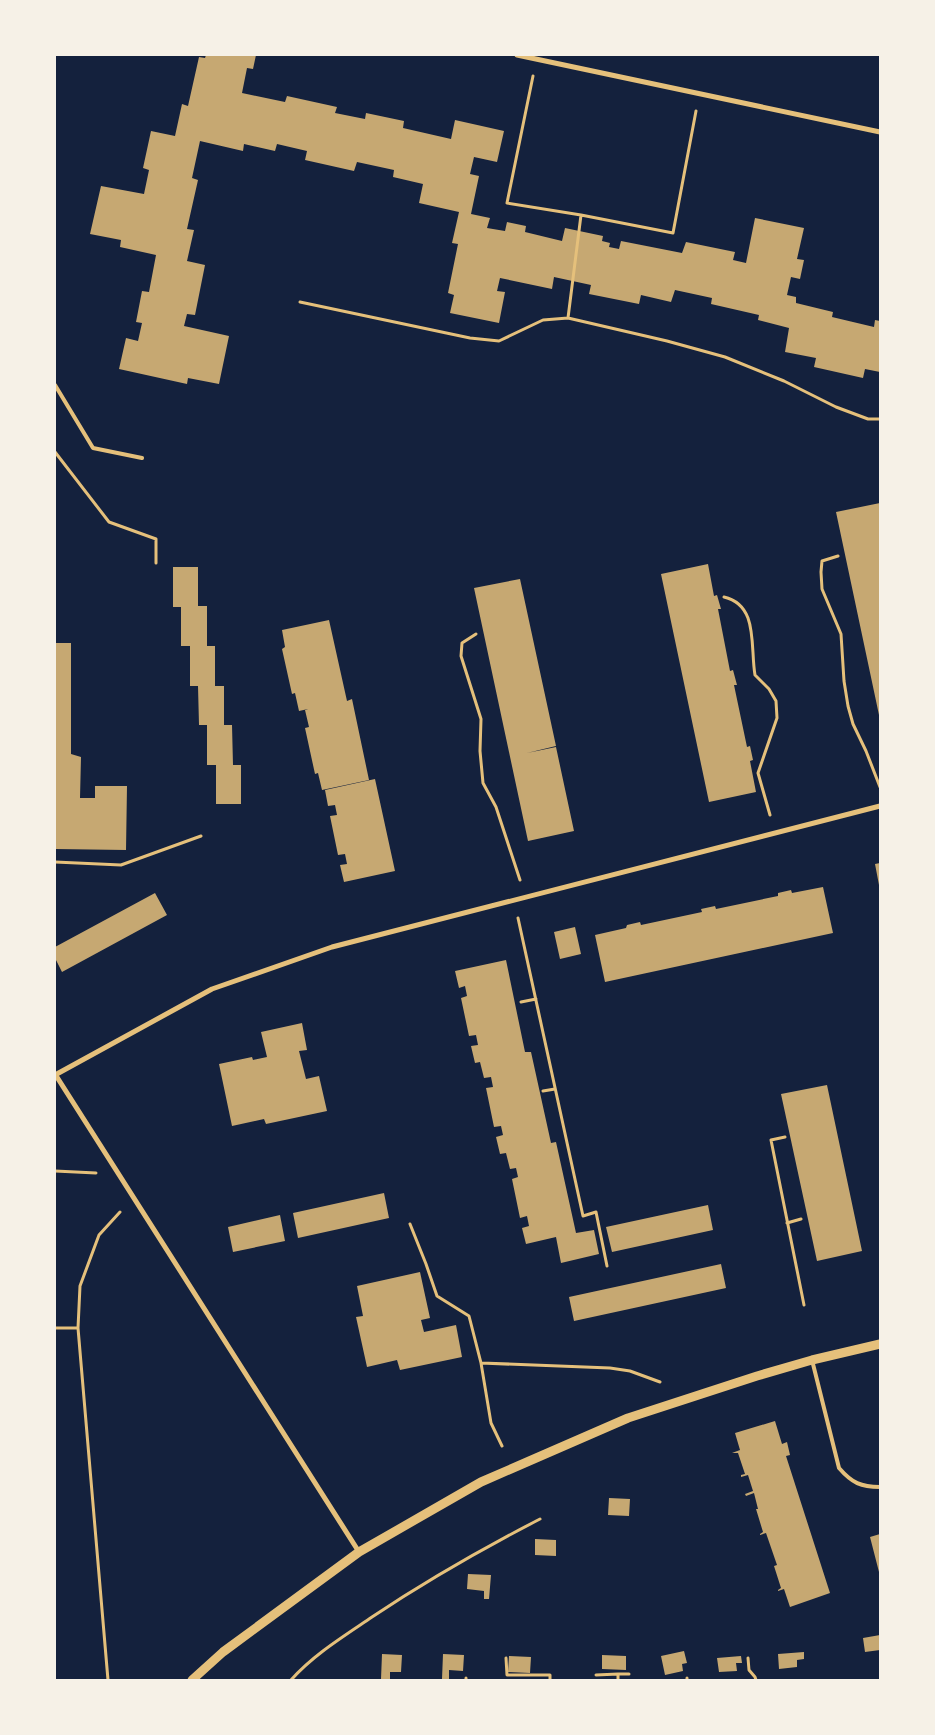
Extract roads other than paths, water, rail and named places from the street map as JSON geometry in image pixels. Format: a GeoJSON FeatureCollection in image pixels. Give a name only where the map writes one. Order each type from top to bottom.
{"type":"FeatureCollection","features":[{"type":"Feature","properties":{"kind":"street"},"geometry":{"type":"LineString","coordinates":[[517,55],[880,132]]}},
{"type":"Feature","properties":{"kind":"street"},"geometry":{"type":"LineString","coordinates":[[359,1552],[134,1196],[117,1173],[55,1075],[212,988],[332,947],[880,806]]}},
{"type":"Feature","properties":{"kind":"street"},"geometry":{"type":"LineString","coordinates":[[192,1680],[223,1652],[359,1552],[481,1482],[628,1418],[812,1360],[880,1344]]}},
{"type":"Feature","properties":{"kind":"lane"},"geometry":{"type":"LineString","coordinates":[[55,385],[93,448],[142,458]]}},
{"type":"Feature","properties":{"kind":"lane"},"geometry":{"type":"LineString","coordinates":[[812,1360],[839,1468],[847,1478],[863,1486],[880,1487]]}}]}
